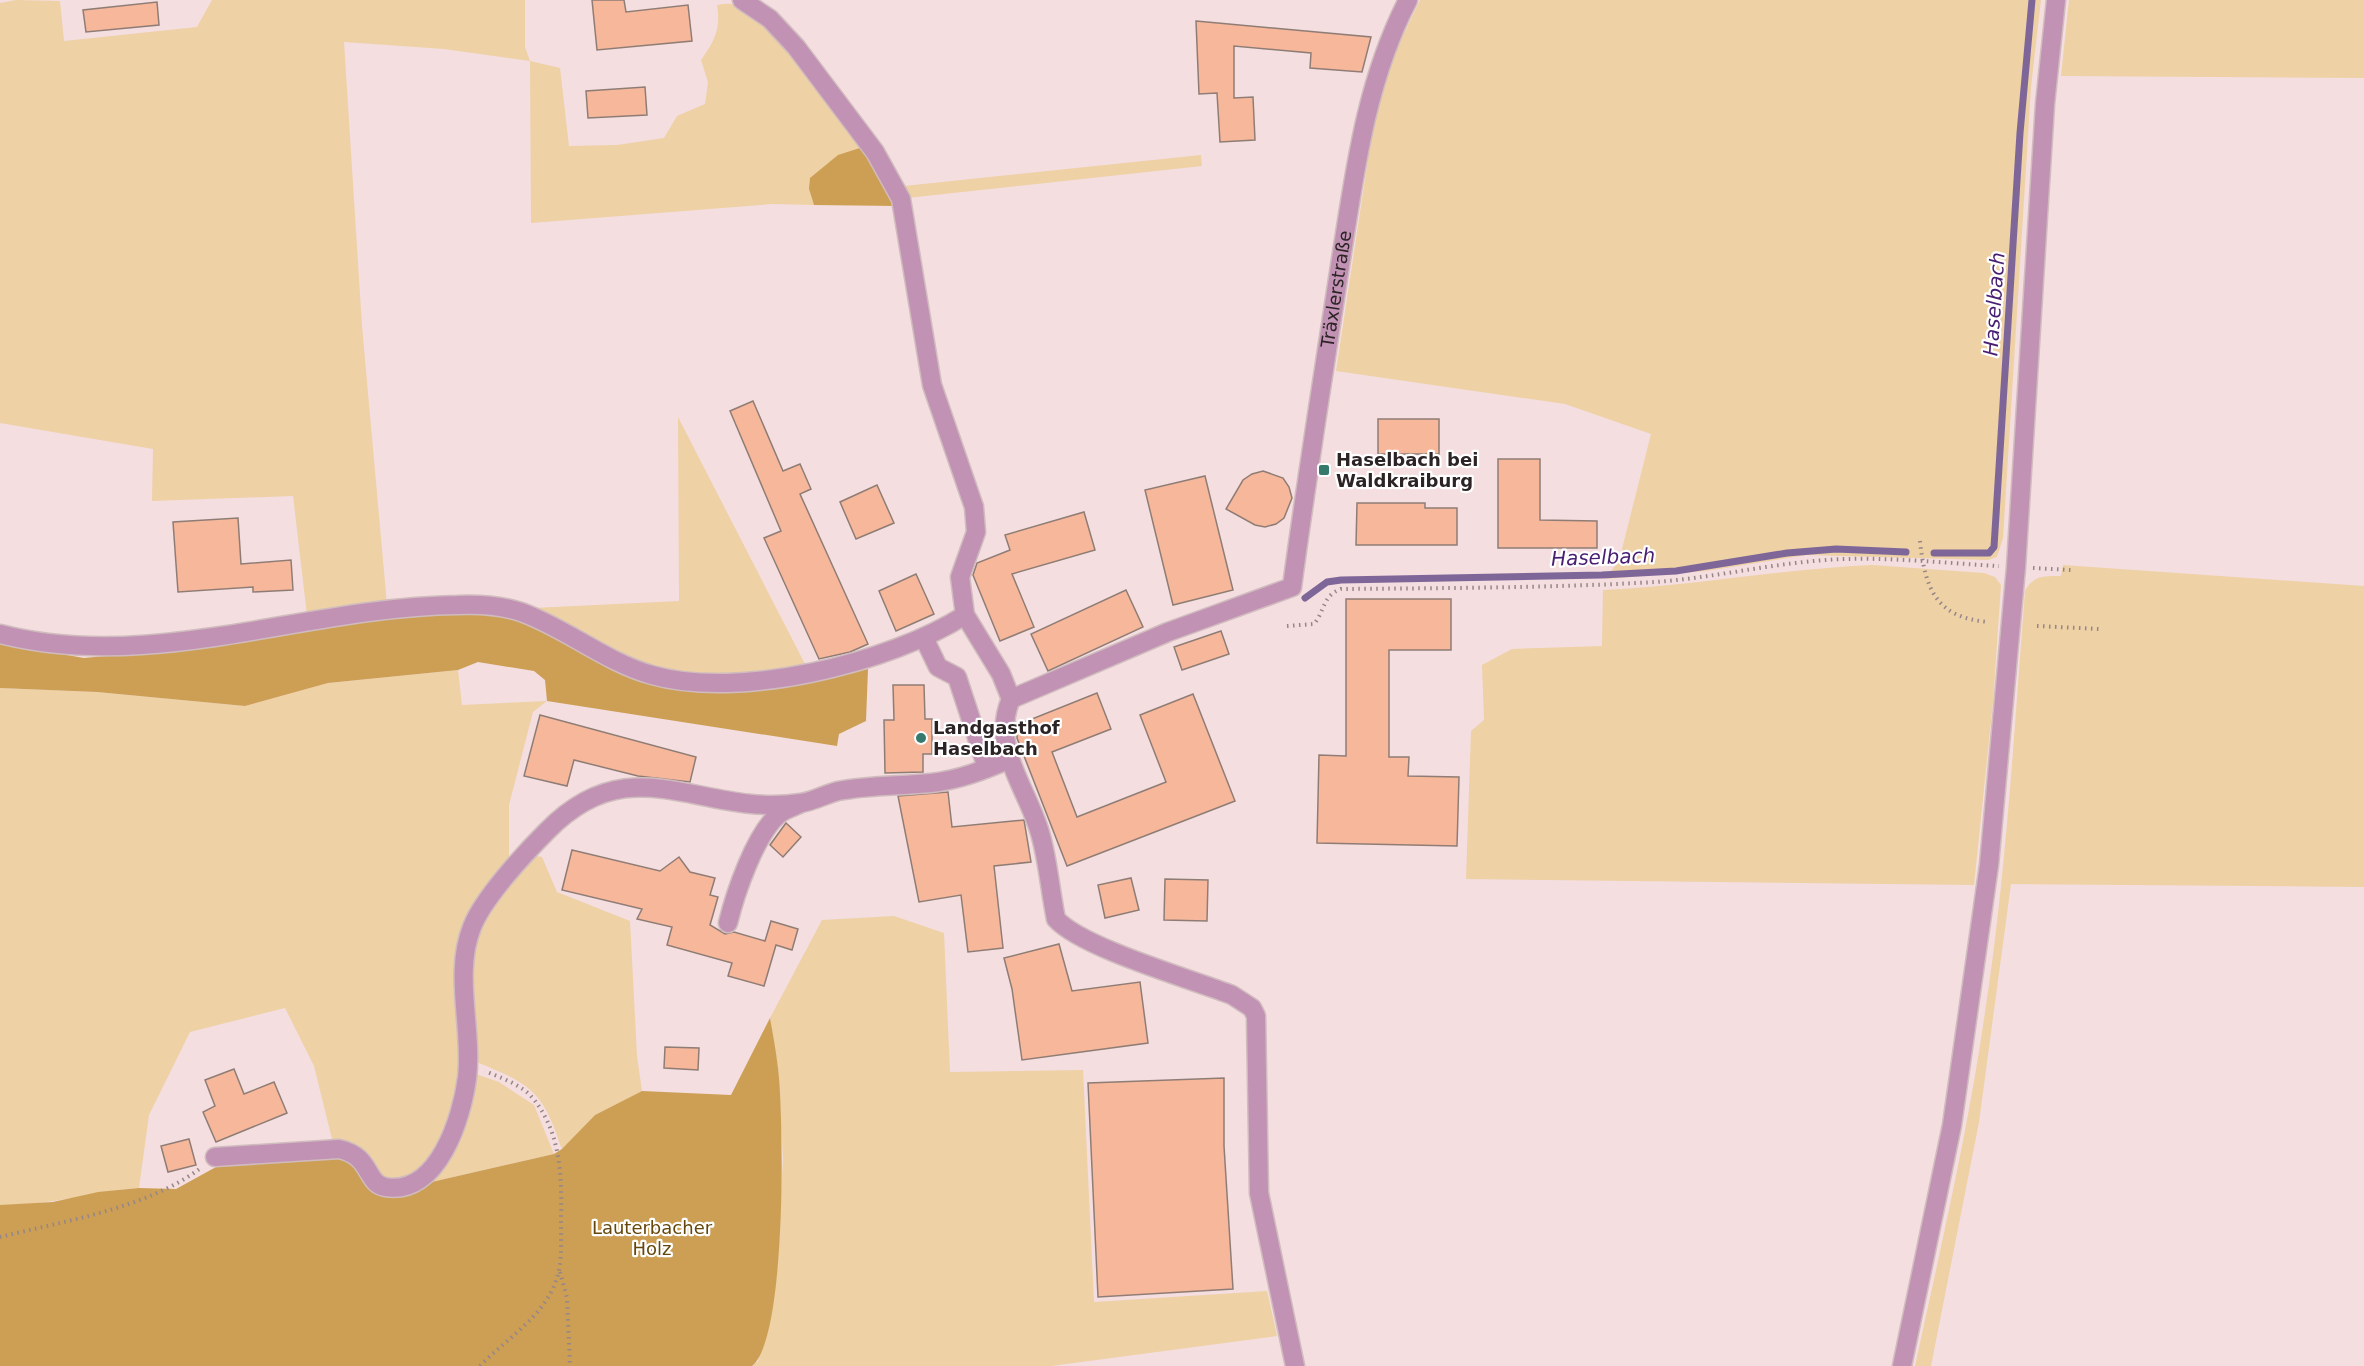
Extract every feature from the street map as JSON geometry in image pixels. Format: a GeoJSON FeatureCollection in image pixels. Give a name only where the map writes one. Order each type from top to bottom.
{"type":"FeatureCollection","features":[{"type":"Feature","properties":{"kind":"street"},"geometry":{"type":"LineString","coordinates":[[742,0],[770,19],[796,47],[875,152],[901,199],[932,385],[974,507],[976,532],[960,576],[965,615],[1001,674],[1011,699],[1003,719],[1005,741],[1040,833],[1056,919],[1062,926],[1089,941],[1232,995],[1252,1008],[1256,1016],[1259,1193],[1295,1366]]}},
{"type":"Feature","properties":{"kind":"street","name":"Träxlerstraße"},"geometry":{"type":"LineString","coordinates":[[1011,699],[1168,632],[1292,587],[1315,415],[1355,161],[1379,67],[1408,0]]}},
{"type":"Feature","properties":{"kind":"street"},"geometry":{"type":"LineString","coordinates":[[1902,1366],[1952,1125],[1974,984],[1989,865],[2016,567],[2045,104],[2056,0]]}},
{"type":"Feature","properties":{"kind":"street"},"geometry":{"type":"LineString","coordinates":[[0,634],[48,645],[84,648],[118,646],[177,642],[391,609],[486,605],[521,612],[651,675],[685,681],[729,682],[818,671],[924,638],[965,615]]}},
{"type":"Feature","properties":{"kind":"street"},"geometry":{"type":"LineString","coordinates":[[924,638],[938,667],[957,677],[987,768]]}},
{"type":"Feature","properties":{"kind":"street"},"geometry":{"type":"LineString","coordinates":[[728,923],[736,891],[767,829],[779,814],[801,803],[837,792],[894,784],[931,783],[972,775],[1010,759]]}},
{"type":"Feature","properties":{"kind":"street"},"geometry":{"type":"LineString","coordinates":[[214,1157],[339,1149],[352,1152],[364,1162],[377,1184],[385,1187],[413,1184],[426,1177],[446,1150],[467,1079],[465,981],[466,952],[472,925],[528,852],[567,811],[588,798],[613,789],[649,786],[720,800],[801,803]]}},
{"type":"Feature","properties":{"kind":"path"},"geometry":{"type":"LineString","coordinates":[[1920,541],[1926,580],[1943,606],[1969,620],[1989,622]]}},
{"type":"Feature","properties":{"kind":"path"},"geometry":{"type":"LineString","coordinates":[[1287,626],[1314,624],[1320,617],[1322,606],[1332,592],[1341,589],[1594,585],[1693,579],[1786,563],[1830,560],[1922,562],[2071,570]]}},
{"type":"Feature","properties":{"kind":"path"},"geometry":{"type":"LineString","coordinates":[[2037,626],[2099,629]]}},
{"type":"Feature","properties":{"kind":"path"},"geometry":{"type":"LineString","coordinates":[[467,1064],[528,1093],[549,1125],[561,1166],[560,1272],[567,1298],[570,1366]]}},
{"type":"Feature","properties":{"kind":"path"},"geometry":{"type":"LineString","coordinates":[[0,1237],[104,1211],[154,1193],[190,1176],[214,1157]]}},
{"type":"Feature","properties":{"kind":"path"},"geometry":{"type":"LineString","coordinates":[[480,1366],[539,1309],[551,1293],[560,1272]]}},
{"type":"Feature","properties":{"kind":"shaded area"},"geometry":{"type":"Polygon","coordinates":[[[16,0],[60,1],[64,41],[197,27],[212,0],[525,0],[525,47],[530,61],[444,49],[344,42],[362,326],[387,605],[307,615],[293,496],[152,501],[153,449],[0,423],[0,3],[16,0]]]}},
{"type":"Feature","properties":{"kind":"shaded area"},"geometry":{"type":"Polygon","coordinates":[[[1420,0],[2041,0],[2031,87],[2003,538],[1997,557],[1988,560],[1807,555],[1706,571],[1605,579],[1619,561],[1651,434],[1565,404],[1336,371],[1372,133],[1389,65],[1420,0]]]}},
{"type":"Feature","properties":{"kind":"shaded area"},"geometry":{"type":"Polygon","coordinates":[[[2069,0],[2364,0],[2364,78],[2061,76],[2069,0]]]}},
{"type":"Feature","properties":{"kind":"shaded area"},"geometry":{"type":"Polygon","coordinates":[[[717,5],[740,5],[762,18],[794,51],[863,147],[809,189],[814,205],[772,204],[531,223],[530,61],[560,68],[569,146],[617,145],[664,138],[677,116],[705,104],[708,82],[701,60],[716,34],[717,5]]]}},
{"type":"Feature","properties":{"kind":"shaded area"},"geometry":{"type":"Polygon","coordinates":[[[1201,155],[1202,166],[907,198],[904,186],[1201,155]]]}},
{"type":"Feature","properties":{"kind":"shaded area"},"geometry":{"type":"Polygon","coordinates":[[[678,417],[806,666],[742,677],[714,678],[686,674],[659,668],[607,647],[533,608],[679,601],[678,417]]]}},
{"type":"Feature","properties":{"kind":"shaded area"},"geometry":{"type":"Polygon","coordinates":[[[1872,565],[1984,573],[1995,577],[2001,585],[1993,702],[1974,885],[1466,879],[1471,731],[1484,720],[1482,665],[1512,649],[1602,646],[1603,590],[1872,565]]]}},
{"type":"Feature","properties":{"kind":"shaded area"},"geometry":{"type":"Polygon","coordinates":[[[2063,565],[2364,586],[2364,887],[2011,884],[1979,1122],[1931,1366],[1915,1366],[1961,1150],[1992,966],[2009,805],[2025,591],[2036,579],[2061,576],[2063,565]]]}},
{"type":"Feature","properties":{"kind":"shaded area"},"geometry":{"type":"Polygon","coordinates":[[[458,670],[462,705],[547,701],[533,712],[509,805],[509,862],[471,920],[461,1072],[446,1137],[415,1178],[383,1181],[350,1143],[332,1139],[314,1066],[285,1008],[190,1032],[149,1115],[139,1188],[52,1201],[0,1205],[0,688],[97,692],[245,706],[328,683],[458,670]]]}},
{"type":"Feature","properties":{"kind":"shaded area"},"geometry":{"type":"Polygon","coordinates":[[[527,857],[542,857],[557,892],[630,921],[637,1056],[642,1091],[595,1115],[562,1150],[548,1113],[531,1090],[507,1075],[472,1060],[470,991],[474,932],[527,857]]]}},
{"type":"Feature","properties":{"kind":"shaded area"},"geometry":{"type":"Polygon","coordinates":[[[894,916],[944,933],[950,1072],[1083,1070],[1094,1302],[1267,1291],[1277,1336],[1051,1366],[752,1366],[758,1361],[776,1282],[783,1159],[778,1069],[770,1018],[822,920],[894,916]]]}},
{"type":"Feature","properties":{"kind":"shaded area"},"geometry":{"type":"Polygon","coordinates":[[[470,1072],[499,1082],[534,1105],[554,1154],[423,1184],[470,1072]]]}},
{"type":"Feature","properties":{"kind":"green space"},"geometry":{"type":"Polygon","coordinates":[[[863,147],[897,206],[814,205],[809,189],[810,178],[838,155],[863,147]]]}},
{"type":"Feature","properties":{"kind":"green space"},"geometry":{"type":"Polygon","coordinates":[[[476,612],[504,615],[570,641],[608,663],[747,689],[814,682],[868,669],[866,721],[839,734],[837,746],[547,701],[545,680],[534,671],[478,662],[458,670],[328,683],[245,706],[97,692],[0,688],[0,643],[84,658],[191,648],[391,616],[476,612]]]}},
{"type":"Feature","properties":{"kind":"green space","name":"Lauterbacher Holz"},"geometry":{"type":"Polygon","coordinates":[[[770,1018],[780,1093],[782,1176],[780,1225],[772,1315],[763,1347],[752,1366],[0,1366],[0,1205],[53,1202],[98,1192],[139,1188],[176,1189],[216,1167],[334,1153],[347,1156],[372,1183],[423,1184],[554,1154],[562,1149],[595,1115],[642,1091],[731,1095],[770,1018]]]}},
{"type":"Feature","properties":{"kind":"building"},"geometry":{"type":"Polygon","coordinates":[[[592,0],[624,0],[626,12],[688,5],[692,41],[597,50],[592,0]]]}},
{"type":"Feature","properties":{"kind":"building"},"geometry":{"type":"Polygon","coordinates":[[[157,2],[159,25],[86,32],[83,10],[157,2]]]}},
{"type":"Feature","properties":{"kind":"building"},"geometry":{"type":"Polygon","coordinates":[[[1196,21],[1371,37],[1362,72],[1310,68],[1311,53],[1234,46],[1234,98],[1253,97],[1255,140],[1220,142],[1217,93],[1199,94],[1196,21]]]}},
{"type":"Feature","properties":{"kind":"building"},"geometry":{"type":"Polygon","coordinates":[[[645,87],[647,115],[588,118],[586,91],[645,87]]]}},
{"type":"Feature","properties":{"kind":"building"},"geometry":{"type":"Polygon","coordinates":[[[753,401],[783,471],[800,464],[811,489],[800,494],[868,644],[850,652],[819,659],[764,538],[781,531],[730,411],[753,401]]]}},
{"type":"Feature","properties":{"kind":"building"},"geometry":{"type":"Polygon","coordinates":[[[1378,419],[1439,419],[1439,454],[1378,454],[1378,419]]]}},
{"type":"Feature","properties":{"kind":"building"},"geometry":{"type":"Polygon","coordinates":[[[1498,459],[1540,459],[1540,520],[1597,521],[1597,548],[1498,548],[1498,459]]]}},
{"type":"Feature","properties":{"kind":"building"},"geometry":{"type":"Polygon","coordinates":[[[1263,471],[1283,478],[1292,498],[1284,518],[1276,524],[1265,527],[1255,525],[1226,509],[1243,480],[1263,471]]]}},
{"type":"Feature","properties":{"kind":"building"},"geometry":{"type":"Polygon","coordinates":[[[1205,476],[1233,590],[1173,605],[1145,490],[1205,476]]]}},
{"type":"Feature","properties":{"kind":"building"},"geometry":{"type":"Polygon","coordinates":[[[877,485],[894,523],[856,539],[840,502],[877,485]]]}},
{"type":"Feature","properties":{"kind":"building"},"geometry":{"type":"Polygon","coordinates":[[[1357,503],[1425,503],[1425,508],[1457,508],[1457,545],[1356,545],[1357,503]]]}},
{"type":"Feature","properties":{"kind":"building"},"geometry":{"type":"Polygon","coordinates":[[[1084,512],[1095,550],[1012,574],[1034,627],[1000,641],[973,575],[977,563],[1010,550],[1005,535],[1084,512]]]}},
{"type":"Feature","properties":{"kind":"building"},"geometry":{"type":"Polygon","coordinates":[[[238,518],[241,564],[291,560],[293,590],[253,592],[253,587],[178,592],[173,522],[238,518]]]}},
{"type":"Feature","properties":{"kind":"building"},"geometry":{"type":"Polygon","coordinates":[[[916,574],[934,614],[896,631],[879,591],[916,574]]]}},
{"type":"Feature","properties":{"kind":"building"},"geometry":{"type":"Polygon","coordinates":[[[1126,590],[1143,627],[1048,671],[1031,634],[1126,590]]]}},
{"type":"Feature","properties":{"kind":"building"},"geometry":{"type":"Polygon","coordinates":[[[1346,599],[1451,599],[1451,650],[1389,650],[1389,757],[1409,757],[1408,776],[1459,777],[1457,846],[1317,843],[1319,755],[1346,756],[1346,599]]]}},
{"type":"Feature","properties":{"kind":"building"},"geometry":{"type":"Polygon","coordinates":[[[1221,631],[1229,654],[1182,670],[1174,647],[1221,631]]]}},
{"type":"Feature","properties":{"kind":"building"},"geometry":{"type":"Polygon","coordinates":[[[893,685],[924,685],[925,719],[932,719],[932,754],[923,754],[923,772],[885,773],[884,720],[894,720],[893,685]]]}},
{"type":"Feature","properties":{"kind":"building"},"geometry":{"type":"Polygon","coordinates":[[[1097,693],[1111,729],[1052,752],[1077,817],[1166,782],[1140,715],[1193,694],[1235,801],[1067,866],[1017,738],[1017,725],[1097,693]]]}},
{"type":"Feature","properties":{"kind":"building"},"geometry":{"type":"Polygon","coordinates":[[[540,715],[696,757],[690,782],[638,776],[574,760],[567,786],[524,776],[540,715]]]}},
{"type":"Feature","properties":{"kind":"building"},"geometry":{"type":"Polygon","coordinates":[[[948,792],[952,827],[1024,820],[1031,862],[994,866],[1003,948],[968,952],[961,895],[919,902],[898,796],[948,792]]]}},
{"type":"Feature","properties":{"kind":"building"},"geometry":{"type":"Polygon","coordinates":[[[786,823],[801,837],[783,857],[770,845],[786,823]]]}},
{"type":"Feature","properties":{"kind":"building"},"geometry":{"type":"Polygon","coordinates":[[[572,850],[660,871],[679,857],[690,872],[715,878],[710,895],[718,897],[710,925],[725,934],[734,932],[765,941],[771,921],[798,929],[792,950],[776,945],[764,986],[728,976],[732,963],[667,945],[672,927],[637,919],[642,909],[562,890],[572,850]]]}},
{"type":"Feature","properties":{"kind":"building"},"geometry":{"type":"Polygon","coordinates":[[[1131,878],[1139,910],[1105,918],[1098,885],[1131,878]]]}},
{"type":"Feature","properties":{"kind":"building"},"geometry":{"type":"Polygon","coordinates":[[[1165,879],[1208,880],[1207,921],[1164,920],[1165,879]]]}},
{"type":"Feature","properties":{"kind":"building"},"geometry":{"type":"Polygon","coordinates":[[[1059,944],[1072,991],[1140,982],[1148,1043],[1022,1060],[1012,989],[1004,958],[1059,944]]]}},
{"type":"Feature","properties":{"kind":"building"},"geometry":{"type":"Polygon","coordinates":[[[665,1047],[699,1048],[698,1070],[664,1068],[665,1047]]]}},
{"type":"Feature","properties":{"kind":"building"},"geometry":{"type":"Polygon","coordinates":[[[234,1069],[244,1094],[274,1082],[287,1113],[216,1142],[203,1112],[215,1106],[205,1080],[234,1069]]]}},
{"type":"Feature","properties":{"kind":"building"},"geometry":{"type":"Polygon","coordinates":[[[1224,1078],[1224,1146],[1233,1289],[1098,1297],[1088,1083],[1224,1078]]]}},
{"type":"Feature","properties":{"kind":"building"},"geometry":{"type":"Polygon","coordinates":[[[189,1139],[196,1165],[168,1172],[161,1146],[189,1139]]]}},
{"type":"Feature","properties":{"kind":"waterway","name":"Haselbach"},"geometry":{"type":"LineString","coordinates":[[1934,553],[1989,553],[1994,547],[2020,133],[2032,0]]}},
{"type":"Feature","properties":{"kind":"waterway","name":"Haselbach"},"geometry":{"type":"LineString","coordinates":[[1305,598],[1327,582],[1341,580],[1602,575],[1676,571],[1787,553],[1836,549],[1906,552]]}},
{"type":"Feature","properties":{"kind":"place","name":"Haselbach bei Waldkraiburg"},"geometry":{"type":"Point","coordinates":[1324,470]}},
{"type":"Feature","properties":{"kind":"place","name":"Landgasthof Haselbach"},"geometry":{"type":"Point","coordinates":[921,738]}}]}
